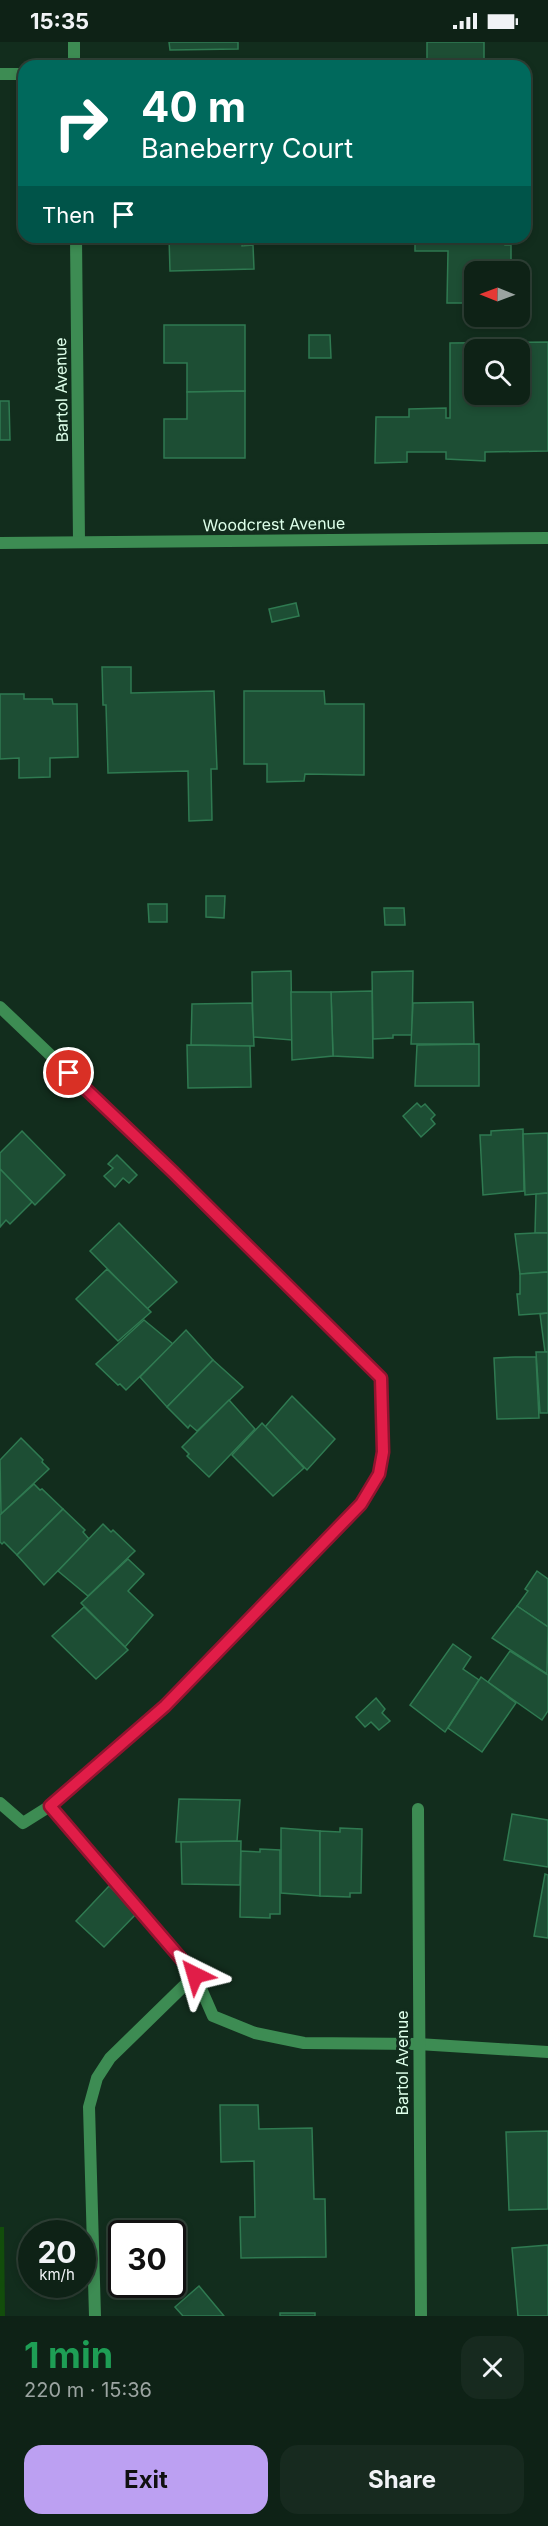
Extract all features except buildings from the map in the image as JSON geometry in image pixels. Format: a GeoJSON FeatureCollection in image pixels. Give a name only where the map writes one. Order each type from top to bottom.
{"type":"FeatureCollection","features":[{"type":"Feature","properties":{"kind":"street"},"geometry":{"type":"LineString","coordinates":[[74,42],[74,60]]}},
{"type":"Feature","properties":{"kind":"street"},"geometry":{"type":"LineString","coordinates":[[0,74],[18,74]]}},
{"type":"Feature","properties":{"kind":"street","name":"Bartol Avenue"},"geometry":{"type":"LineString","coordinates":[[76,243],[79,542]]}},
{"type":"Feature","properties":{"kind":"street","name":"Woodcrest Avenue"},"geometry":{"type":"LineString","coordinates":[[0,543],[548,538]]}},
{"type":"Feature","properties":{"kind":"street"},"geometry":{"type":"LineString","coordinates":[[0,1007],[173,1172],[381,1378],[383,1452],[379,1474],[361,1504],[165,1706],[50,1806],[23,1823],[0,1803]]}},
{"type":"Feature","properties":{"kind":"street"},"geometry":{"type":"LineString","coordinates":[[50,1806],[195,1975],[213,2016],[255,2033],[304,2043],[418,2044],[548,2052]]}},
{"type":"Feature","properties":{"kind":"street","name":"Bartol Avenue"},"geometry":{"type":"LineString","coordinates":[[418,1809],[421,2316]]}},
{"type":"Feature","properties":{"kind":"street"},"geometry":{"type":"LineString","coordinates":[[95,2316],[89,2107],[97,2078],[110,2058],[195,1975]]}},
{"type":"Feature","properties":{"kind":"shaded area"},"geometry":{"type":"Polygon","coordinates":[[[0,2227],[4,2227],[5,2316],[0,2316],[0,2227]]]}},
{"type":"Feature","properties":{"kind":"route"},"geometry":{"type":"LineString","coordinates":[[69,1073],[173,1172],[381,1378],[383,1452],[379,1474],[361,1504],[165,1706],[50,1806],[195,1975]]}}]}
